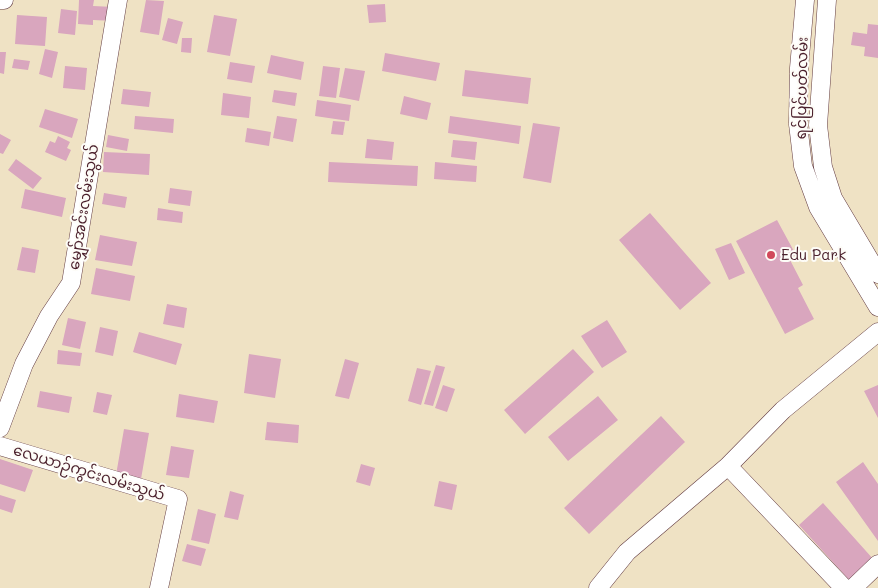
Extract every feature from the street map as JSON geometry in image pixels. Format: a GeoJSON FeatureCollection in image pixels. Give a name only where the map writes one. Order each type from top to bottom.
{"type":"FeatureCollection","features":[{"type":"Feature","properties":{"kind":"street","name":"မျှော်အင်းလမ်းသွယ်"},"geometry":{"type":"LineString","coordinates":[[0,428],[24,364],[49,316],[71,283],[118,0]]}},
{"type":"Feature","properties":{"kind":"street","name":"ရင်ပြင်ပတ်လမ်း"},"geometry":{"type":"LineString","coordinates":[[806,0],[799,68],[798,124],[803,166],[818,207],[878,307]]}},
{"type":"Feature","properties":{"kind":"street","name":"ရင်ပြင်ပတ်လမ်း"},"geometry":{"type":"LineString","coordinates":[[827,0],[818,125],[823,167],[833,198],[878,274]]}},
{"type":"Feature","properties":{"kind":"street"},"geometry":{"type":"LineString","coordinates":[[598,588],[627,552],[728,466],[782,410],[878,332]]}},
{"type":"Feature","properties":{"kind":"street","name":"လေယာဉ်ကွင်းလမ်းသွယ်"},"geometry":{"type":"LineString","coordinates":[[0,446],[178,499],[159,588]]}},
{"type":"Feature","properties":{"kind":"street"},"geometry":{"type":"LineString","coordinates":[[728,466],[844,588]]}},
{"type":"Feature","properties":{"kind":"street"},"geometry":{"type":"LineString","coordinates":[[853,588],[878,564]]}},
{"type":"Feature","properties":{"kind":"building"},"geometry":{"type":"Polygon","coordinates":[[[79,0],[94,0],[93,6],[114,7],[114,21],[93,20],[93,25],[78,24],[79,0]]]}},
{"type":"Feature","properties":{"kind":"building"},"geometry":{"type":"Polygon","coordinates":[[[146,0],[164,1],[159,35],[140,32],[146,0]]]}},
{"type":"Feature","properties":{"kind":"building"},"geometry":{"type":"Polygon","coordinates":[[[385,4],[386,22],[369,23],[367,5],[385,4]]]}},
{"type":"Feature","properties":{"kind":"building"},"geometry":{"type":"Polygon","coordinates":[[[61,9],[77,11],[75,35],[58,33],[61,9]]]}},
{"type":"Feature","properties":{"kind":"building"},"geometry":{"type":"Polygon","coordinates":[[[17,15],[47,17],[45,46],[15,44],[17,15]]]}},
{"type":"Feature","properties":{"kind":"building"},"geometry":{"type":"Polygon","coordinates":[[[214,15],[237,19],[230,56],[207,52],[214,15]]]}},
{"type":"Feature","properties":{"kind":"building"},"geometry":{"type":"Polygon","coordinates":[[[168,18],[183,22],[177,44],[162,40],[168,18]]]}},
{"type":"Feature","properties":{"kind":"building"},"geometry":{"type":"Polygon","coordinates":[[[868,24],[878,25],[878,58],[864,56],[865,47],[851,45],[853,32],[867,34],[868,24]]]}},
{"type":"Feature","properties":{"kind":"building"},"geometry":{"type":"Polygon","coordinates":[[[182,38],[192,38],[191,53],[181,52],[182,38]]]}},
{"type":"Feature","properties":{"kind":"building"},"geometry":{"type":"Polygon","coordinates":[[[45,49],[58,52],[52,78],[39,74],[45,49]]]}},
{"type":"Feature","properties":{"kind":"building"},"geometry":{"type":"Polygon","coordinates":[[[0,52],[6,52],[4,74],[0,73],[0,52]]]}},
{"type":"Feature","properties":{"kind":"building"},"geometry":{"type":"Polygon","coordinates":[[[385,53],[440,63],[436,81],[382,71],[385,53]]]}},
{"type":"Feature","properties":{"kind":"building"},"geometry":{"type":"Polygon","coordinates":[[[271,55],[304,62],[301,80],[267,73],[271,55]]]}},
{"type":"Feature","properties":{"kind":"building"},"geometry":{"type":"Polygon","coordinates":[[[14,59],[30,61],[28,70],[12,68],[14,59]]]}},
{"type":"Feature","properties":{"kind":"building"},"geometry":{"type":"Polygon","coordinates":[[[230,62],[255,66],[252,83],[227,79],[230,62]]]}},
{"type":"Feature","properties":{"kind":"building"},"geometry":{"type":"Polygon","coordinates":[[[65,66],[87,68],[85,90],[63,88],[65,66]]]}},
{"type":"Feature","properties":{"kind":"building"},"geometry":{"type":"Polygon","coordinates":[[[323,66],[340,68],[336,98],[319,96],[323,66]]]}},
{"type":"Feature","properties":{"kind":"building"},"geometry":{"type":"Polygon","coordinates":[[[345,68],[365,71],[359,101],[339,97],[345,68]]]}},
{"type":"Feature","properties":{"kind":"building"},"geometry":{"type":"Polygon","coordinates":[[[465,70],[531,78],[528,104],[462,96],[465,70]]]}},
{"type":"Feature","properties":{"kind":"building"},"geometry":{"type":"Polygon","coordinates":[[[123,89],[151,92],[149,107],[121,104],[123,89]]]}},
{"type":"Feature","properties":{"kind":"building"},"geometry":{"type":"Polygon","coordinates":[[[274,90],[297,93],[295,106],[272,102],[274,90]]]}},
{"type":"Feature","properties":{"kind":"building"},"geometry":{"type":"Polygon","coordinates":[[[223,93],[251,97],[249,118],[221,115],[223,93]]]}},
{"type":"Feature","properties":{"kind":"building"},"geometry":{"type":"Polygon","coordinates":[[[404,96],[431,103],[427,120],[400,114],[404,96]]]}},
{"type":"Feature","properties":{"kind":"building"},"geometry":{"type":"Polygon","coordinates":[[[317,100],[351,105],[349,121],[315,116],[317,100]]]}},
{"type":"Feature","properties":{"kind":"building"},"geometry":{"type":"Polygon","coordinates":[[[45,109],[78,119],[72,138],[39,127],[45,109]]]}},
{"type":"Feature","properties":{"kind":"building"},"geometry":{"type":"Polygon","coordinates":[[[135,116],[174,119],[173,133],[134,129],[135,116]]]}},
{"type":"Feature","properties":{"kind":"building"},"geometry":{"type":"Polygon","coordinates":[[[277,116],[297,119],[293,142],[273,138],[277,116]]]}},
{"type":"Feature","properties":{"kind":"building"},"geometry":{"type":"Polygon","coordinates":[[[450,116],[521,126],[519,144],[448,133],[450,116]]]}},
{"type":"Feature","properties":{"kind":"building"},"geometry":{"type":"Polygon","coordinates":[[[333,121],[345,122],[343,135],[331,134],[333,121]]]}},
{"type":"Feature","properties":{"kind":"building"},"geometry":{"type":"Polygon","coordinates":[[[533,123],[560,127],[551,183],[523,178],[533,123]]]}},
{"type":"Feature","properties":{"kind":"building"},"geometry":{"type":"Polygon","coordinates":[[[247,128],[271,132],[269,146],[245,142],[247,128]]]}},
{"type":"Feature","properties":{"kind":"building"},"geometry":{"type":"Polygon","coordinates":[[[0,134],[11,140],[3,154],[0,153],[0,134]]]}},
{"type":"Feature","properties":{"kind":"building"},"geometry":{"type":"Polygon","coordinates":[[[108,135],[129,139],[127,151],[106,147],[108,135]]]}},
{"type":"Feature","properties":{"kind":"building"},"geometry":{"type":"Polygon","coordinates":[[[58,136],[70,142],[67,148],[71,150],[66,161],[45,152],[50,141],[55,143],[58,136]]]}},
{"type":"Feature","properties":{"kind":"building"},"geometry":{"type":"Polygon","coordinates":[[[367,139],[394,142],[392,160],[365,158],[367,139]]]}},
{"type":"Feature","properties":{"kind":"building"},"geometry":{"type":"Polygon","coordinates":[[[453,140],[477,142],[475,160],[451,157],[453,140]]]}},
{"type":"Feature","properties":{"kind":"building"},"geometry":{"type":"Polygon","coordinates":[[[104,152],[150,154],[149,175],[103,172],[104,152]]]}},
{"type":"Feature","properties":{"kind":"building"},"geometry":{"type":"Polygon","coordinates":[[[16,159],[42,178],[33,189],[8,170],[16,159]]]}},
{"type":"Feature","properties":{"kind":"building"},"geometry":{"type":"Polygon","coordinates":[[[329,162],[418,166],[417,186],[328,182],[329,162]]]}},
{"type":"Feature","properties":{"kind":"building"},"geometry":{"type":"Polygon","coordinates":[[[435,162],[477,166],[476,182],[434,179],[435,162]]]}},
{"type":"Feature","properties":{"kind":"building"},"geometry":{"type":"Polygon","coordinates":[[[170,188],[192,191],[190,206],[168,203],[170,188]]]}},
{"type":"Feature","properties":{"kind":"building"},"geometry":{"type":"Polygon","coordinates":[[[25,189],[66,198],[62,217],[21,208],[25,189]]]}},
{"type":"Feature","properties":{"kind":"building"},"geometry":{"type":"Polygon","coordinates":[[[104,193],[127,197],[125,208],[102,204],[104,193]]]}},
{"type":"Feature","properties":{"kind":"building"},"geometry":{"type":"Polygon","coordinates":[[[158,208],[183,212],[182,223],[157,220],[158,208]]]}},
{"type":"Feature","properties":{"kind":"building"},"geometry":{"type":"Polygon","coordinates":[[[650,213],[711,283],[680,310],[619,240],[650,213]]]}},
{"type":"Feature","properties":{"kind":"building"},"geometry":{"type":"Polygon","coordinates":[[[777,220],[796,255],[789,258],[803,285],[798,288],[814,319],[785,334],[736,241],[777,220]]]}},
{"type":"Feature","properties":{"kind":"building"},"geometry":{"type":"Polygon","coordinates":[[[100,235],[137,242],[132,266],[95,260],[100,235]]]}},
{"type":"Feature","properties":{"kind":"building"},"geometry":{"type":"Polygon","coordinates":[[[731,243],[745,273],[729,280],[715,249],[731,243]]]}},
{"type":"Feature","properties":{"kind":"building"},"geometry":{"type":"Polygon","coordinates":[[[22,247],[39,250],[35,273],[17,270],[22,247]]]}},
{"type":"Feature","properties":{"kind":"building"},"geometry":{"type":"Polygon","coordinates":[[[96,268],[135,276],[130,301],[91,294],[96,268]]]}},
{"type":"Feature","properties":{"kind":"building"},"geometry":{"type":"Polygon","coordinates":[[[167,304],[187,308],[184,328],[163,324],[167,304]]]}},
{"type":"Feature","properties":{"kind":"building"},"geometry":{"type":"Polygon","coordinates":[[[68,318],[86,322],[80,349],[62,345],[68,318]]]}},
{"type":"Feature","properties":{"kind":"building"},"geometry":{"type":"Polygon","coordinates":[[[607,320],[627,352],[602,368],[581,336],[607,320]]]}},
{"type":"Feature","properties":{"kind":"building"},"geometry":{"type":"Polygon","coordinates":[[[100,327],[118,331],[113,356],[95,352],[100,327]]]}},
{"type":"Feature","properties":{"kind":"building"},"geometry":{"type":"Polygon","coordinates":[[[139,332],[182,344],[176,365],[133,352],[139,332]]]}},
{"type":"Feature","properties":{"kind":"building"},"geometry":{"type":"Polygon","coordinates":[[[573,349],[594,372],[525,434],[504,410],[573,349]]]}},
{"type":"Feature","properties":{"kind":"building"},"geometry":{"type":"Polygon","coordinates":[[[58,350],[82,353],[80,366],[57,364],[58,350]]]}},
{"type":"Feature","properties":{"kind":"building"},"geometry":{"type":"Polygon","coordinates":[[[249,354],[281,359],[275,398],[244,393],[249,354]]]}},
{"type":"Feature","properties":{"kind":"building"},"geometry":{"type":"Polygon","coordinates":[[[345,359],[359,363],[349,399],[335,396],[345,359]]]}},
{"type":"Feature","properties":{"kind":"building"},"geometry":{"type":"Polygon","coordinates":[[[436,365],[445,367],[433,406],[424,404],[436,365]]]}},
{"type":"Feature","properties":{"kind":"building"},"geometry":{"type":"Polygon","coordinates":[[[417,368],[431,371],[421,405],[408,401],[417,368]]]}},
{"type":"Feature","properties":{"kind":"building"},"geometry":{"type":"Polygon","coordinates":[[[443,385],[455,389],[447,412],[435,408],[443,385]]]}},
{"type":"Feature","properties":{"kind":"building"},"geometry":{"type":"Polygon","coordinates":[[[878,385],[878,418],[864,391],[878,385]]]}},
{"type":"Feature","properties":{"kind":"building"},"geometry":{"type":"Polygon","coordinates":[[[40,391],[72,397],[69,413],[37,407],[40,391]]]}},
{"type":"Feature","properties":{"kind":"building"},"geometry":{"type":"Polygon","coordinates":[[[97,392],[112,395],[107,415],[93,412],[97,392]]]}},
{"type":"Feature","properties":{"kind":"building"},"geometry":{"type":"Polygon","coordinates":[[[179,394],[218,401],[214,423],[176,417],[179,394]]]}},
{"type":"Feature","properties":{"kind":"building"},"geometry":{"type":"Polygon","coordinates":[[[598,396],[618,420],[568,461],[548,437],[598,396]]]}},
{"type":"Feature","properties":{"kind":"building"},"geometry":{"type":"Polygon","coordinates":[[[661,416],[685,442],[589,534],[564,508],[661,416]]]}},
{"type":"Feature","properties":{"kind":"building"},"geometry":{"type":"Polygon","coordinates":[[[267,422],[299,425],[298,443],[265,440],[267,422]]]}},
{"type":"Feature","properties":{"kind":"building"},"geometry":{"type":"Polygon","coordinates":[[[124,429],[149,433],[141,479],[116,475],[124,429]]]}},
{"type":"Feature","properties":{"kind":"building"},"geometry":{"type":"Polygon","coordinates":[[[171,446],[194,450],[189,478],[166,475],[171,446]]]}},
{"type":"Feature","properties":{"kind":"building"},"geometry":{"type":"Polygon","coordinates":[[[0,459],[33,470],[25,492],[0,484],[0,459]]]}},
{"type":"Feature","properties":{"kind":"building"},"geometry":{"type":"Polygon","coordinates":[[[863,462],[878,484],[878,541],[836,482],[863,462]]]}},
{"type":"Feature","properties":{"kind":"building"},"geometry":{"type":"Polygon","coordinates":[[[361,464],[375,468],[370,486],[356,482],[361,464]]]}},
{"type":"Feature","properties":{"kind":"building"},"geometry":{"type":"Polygon","coordinates":[[[439,481],[457,485],[452,510],[434,506],[439,481]]]}},
{"type":"Feature","properties":{"kind":"building"},"geometry":{"type":"Polygon","coordinates":[[[230,491],[244,495],[238,520],[224,517],[230,491]]]}},
{"type":"Feature","properties":{"kind":"building"},"geometry":{"type":"Polygon","coordinates":[[[0,495],[16,500],[12,513],[0,509],[0,495]]]}},
{"type":"Feature","properties":{"kind":"building"},"geometry":{"type":"Polygon","coordinates":[[[823,503],[874,560],[851,582],[799,525],[823,503]]]}},
{"type":"Feature","properties":{"kind":"building"},"geometry":{"type":"Polygon","coordinates":[[[198,509],[216,514],[209,544],[191,540],[198,509]]]}},
{"type":"Feature","properties":{"kind":"building"},"geometry":{"type":"Polygon","coordinates":[[[187,544],[206,549],[201,566],[182,561],[187,544]]]}},
{"type":"Feature","properties":{"kind":"place","name":"Edu Park"},"geometry":{"type":"Point","coordinates":[771,255]}}]}
